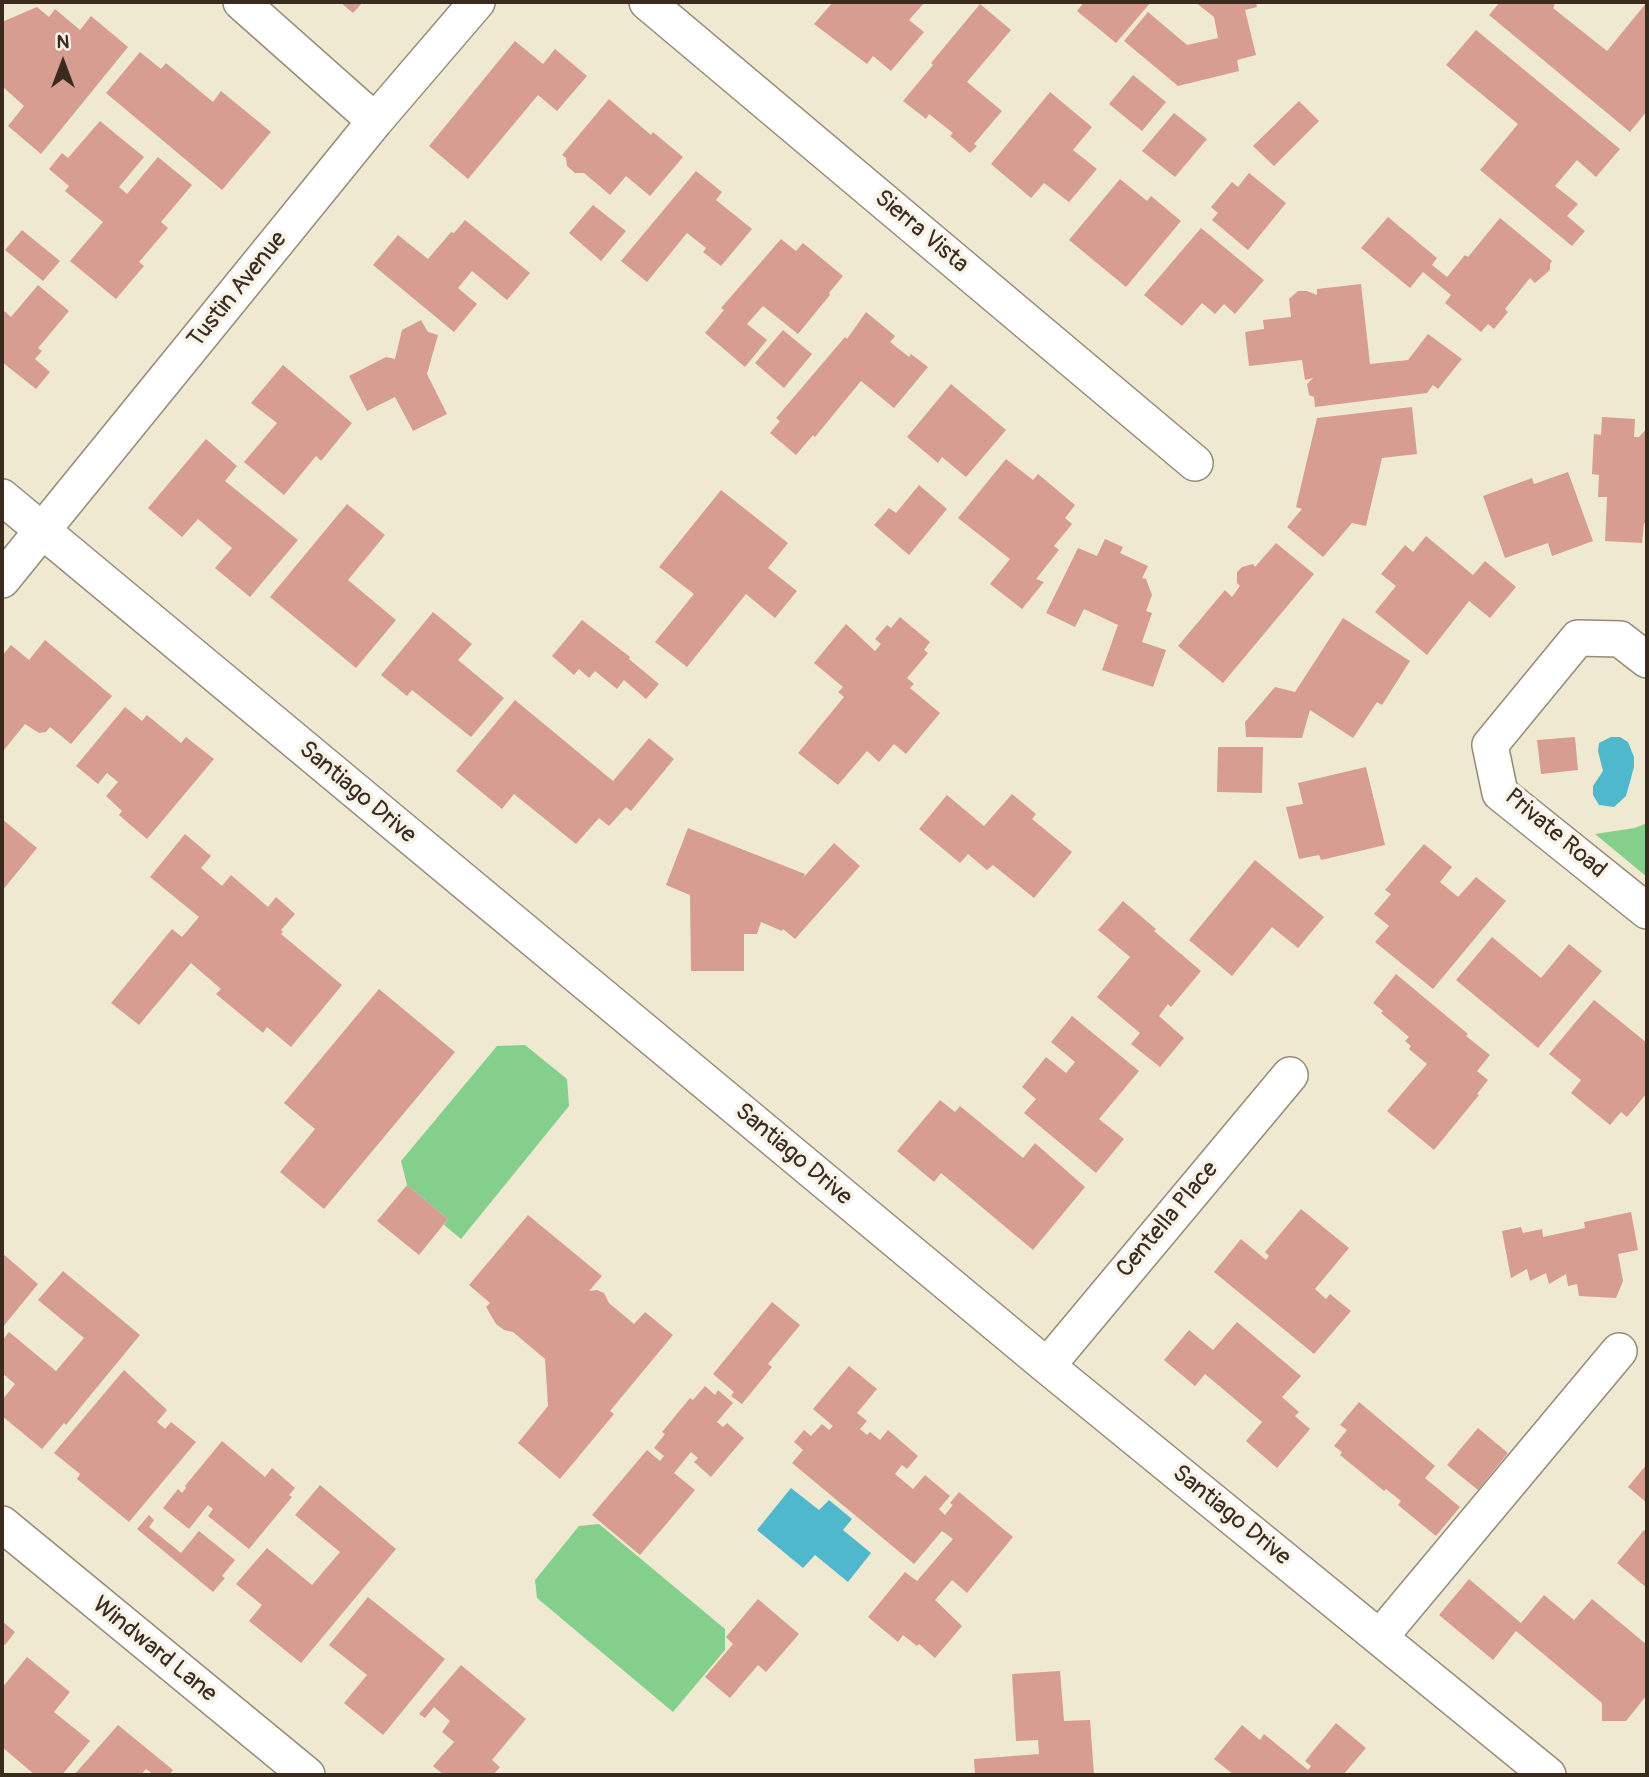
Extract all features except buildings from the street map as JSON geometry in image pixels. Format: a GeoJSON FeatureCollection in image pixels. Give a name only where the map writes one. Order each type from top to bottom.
{"type":"FeatureCollection","features":[{"type":"Feature","properties":{"kind":"street"},"geometry":{"type":"LineString","coordinates":[[241,2],[375,121]]}},
{"type":"Feature","properties":{"kind":"street","name":"Tustin Avenue"},"geometry":{"type":"LineString","coordinates":[[2,580],[375,121],[477,2]]}},
{"type":"Feature","properties":{"kind":"street","name":"Sierra Vista"},"geometry":{"type":"LineString","coordinates":[[647,2],[1195,463]]}},
{"type":"Feature","properties":{"kind":"street","name":"Santiago Drive"},"geometry":{"type":"LineString","coordinates":[[2,497],[1047,1366],[1548,1775]]}},
{"type":"Feature","properties":{"kind":"street","name":"Private Road"},"geometry":{"type":"LineString","coordinates":[[1647,660],[1620,639],[1578,638],[1490,745],[1500,793],[1647,911]]}},
{"type":"Feature","properties":{"kind":"street","name":"Centella Place"},"geometry":{"type":"LineString","coordinates":[[1047,1366],[1290,1075]]}},
{"type":"Feature","properties":{"kind":"street"},"geometry":{"type":"LineString","coordinates":[[1380,1637],[1619,1351]]}},
{"type":"Feature","properties":{"kind":"street","name":"Windward Lane"},"geometry":{"type":"LineString","coordinates":[[2,1524],[307,1775]]}},
{"type":"Feature","properties":{"kind":"green space"},"geometry":{"type":"Polygon","coordinates":[[[1647,823],[1647,877],[1595,834],[1635,828],[1647,823]]]}},
{"type":"Feature","properties":{"kind":"green space"},"geometry":{"type":"Polygon","coordinates":[[[525,1045],[567,1079],[569,1106],[461,1239],[444,1225],[448,1219],[407,1185],[401,1161],[497,1046],[525,1045]]]}},
{"type":"Feature","properties":{"kind":"green space"},"geometry":{"type":"Polygon","coordinates":[[[599,1524],[725,1629],[725,1650],[673,1712],[537,1598],[535,1580],[579,1526],[599,1524]]]}},
{"type":"Feature","properties":{"kind":"water"},"geometry":{"type":"Polygon","coordinates":[[[1611,737],[1620,737],[1628,742],[1634,757],[1626,796],[1614,807],[1599,805],[1593,795],[1593,786],[1603,771],[1598,751],[1599,743],[1611,737]]]}},
{"type":"Feature","properties":{"kind":"water"},"geometry":{"type":"Polygon","coordinates":[[[791,1488],[819,1510],[829,1500],[852,1519],[843,1530],[871,1553],[848,1582],[815,1555],[803,1568],[757,1530],[791,1488]]]}}]}
